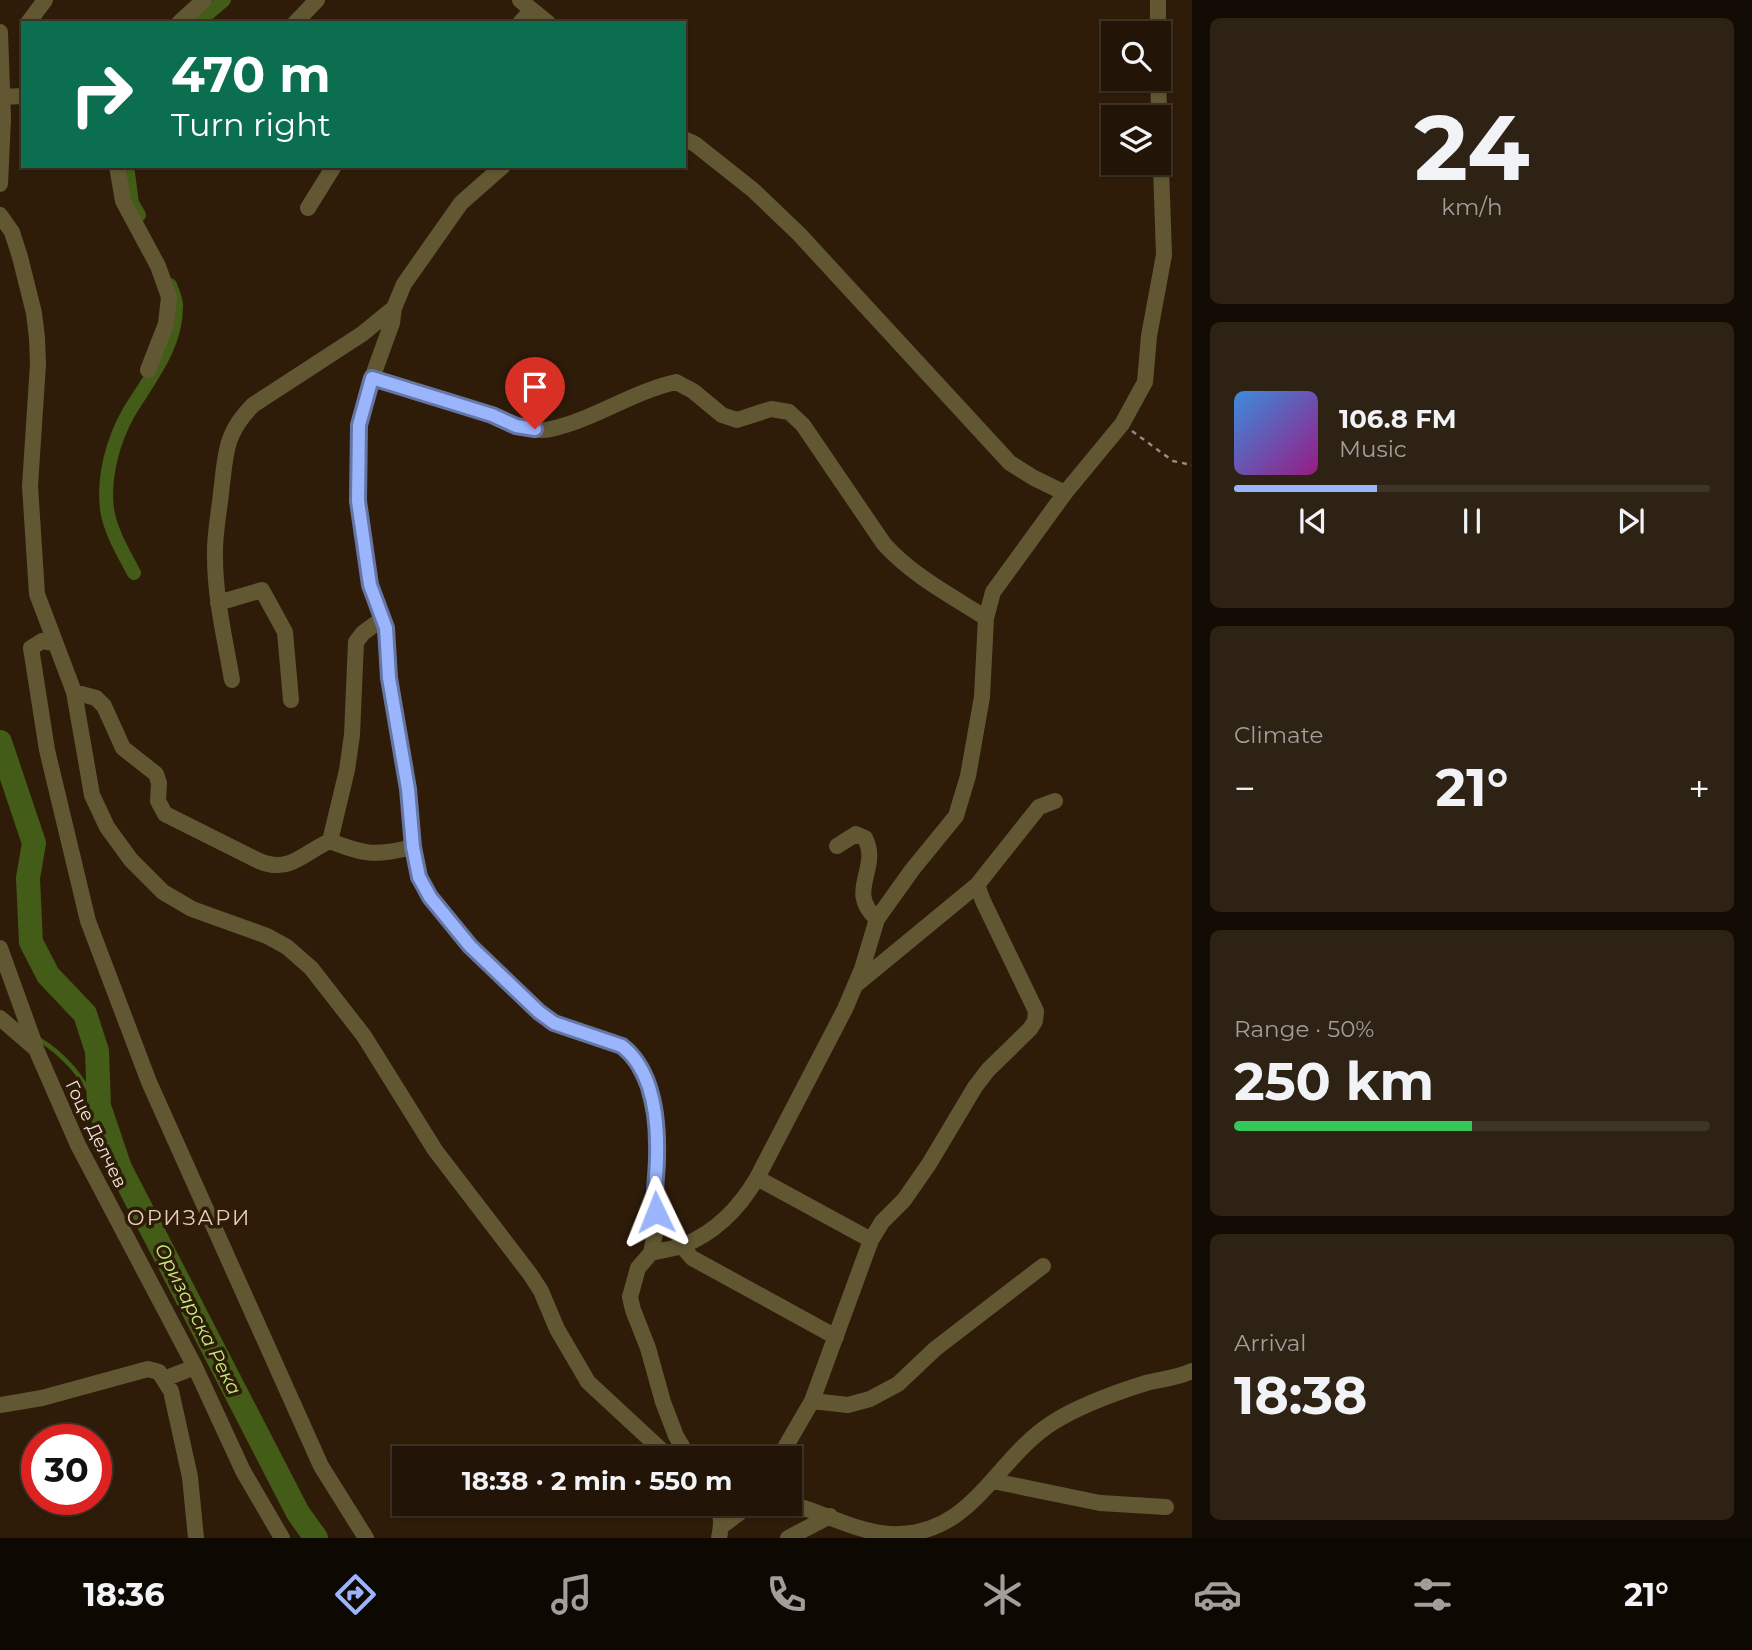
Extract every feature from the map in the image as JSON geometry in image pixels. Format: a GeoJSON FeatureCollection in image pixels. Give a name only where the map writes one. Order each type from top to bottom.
{"type":"FeatureCollection","features":[{"type":"Feature","properties":{"kind":"street"},"geometry":{"type":"LineString","coordinates":[[29,21],[45,0]]}},
{"type":"Feature","properties":{"kind":"street"},"geometry":{"type":"LineString","coordinates":[[180,21],[204,0]]}},
{"type":"Feature","properties":{"kind":"street"},"geometry":{"type":"LineString","coordinates":[[297,21],[317,0]]}},
{"type":"Feature","properties":{"kind":"street"},"geometry":{"type":"LineString","coordinates":[[1158,0],[1158,21]]}},
{"type":"Feature","properties":{"kind":"street"},"geometry":{"type":"LineString","coordinates":[[526,5],[546,21]]}},
{"type":"Feature","properties":{"kind":"street"},"geometry":{"type":"LineString","coordinates":[[0,184],[3,155],[0,34],[21,28]]}},
{"type":"Feature","properties":{"kind":"street"},"geometry":{"type":"LineString","coordinates":[[2,97],[21,96]]}},
{"type":"Feature","properties":{"kind":"street"},"geometry":{"type":"LineString","coordinates":[[686,140],[695,144],[753,190],[799,234],[1010,463],[1065,493]]}},
{"type":"Feature","properties":{"kind":"street"},"geometry":{"type":"LineString","coordinates":[[117,168],[123,201],[158,266],[169,297],[166,324],[148,370]]}},
{"type":"Feature","properties":{"kind":"street"},"geometry":{"type":"LineString","coordinates":[[308,208],[333,168]]}},
{"type":"Feature","properties":{"kind":"street"},"geometry":{"type":"LineString","coordinates":[[501,168],[455,210],[404,284],[394,308],[392,323],[359,425],[358,501],[370,585],[386,628],[389,678],[408,789],[413,847],[419,877],[430,897],[470,946],[539,1012],[554,1023],[622,1046],[630,1052],[653,1103],[657,1126],[654,1198],[656,1229],[651,1254],[638,1268],[631,1297],[663,1402],[682,1446]]}},
{"type":"Feature","properties":{"kind":"street"},"geometry":{"type":"LineString","coordinates":[[651,1254],[682,1246],[716,1227],[745,1198],[834,1031],[856,984],[877,919],[956,816],[970,764],[982,697],[986,618],[993,592],[1065,493],[1122,424],[1145,382],[1149,336],[1164,255],[1161,175]]}},
{"type":"Feature","properties":{"kind":"street"},"geometry":{"type":"LineString","coordinates":[[0,215],[12,232],[34,313],[38,364],[30,486],[37,594],[74,692],[92,795],[107,827],[131,860],[163,892],[192,909],[267,936],[287,947],[311,968],[364,1036],[435,1150],[530,1274],[587,1382],[657,1446]]}},
{"type":"Feature","properties":{"kind":"street"},"geometry":{"type":"LineString","coordinates":[[232,680],[218,603],[215,555],[230,435],[240,418],[253,405],[362,334],[394,308]]}},
{"type":"Feature","properties":{"kind":"street"},"geometry":{"type":"LineString","coordinates":[[372,378],[492,415],[516,426],[535,429],[548,430],[580,421],[650,388],[676,382],[693,391],[722,415],[737,420],[771,409],[789,412],[811,436],[884,544],[895,556],[931,585],[986,618]]}},
{"type":"Feature","properties":{"kind":"street"},"geometry":{"type":"LineString","coordinates":[[218,603],[262,590],[285,632],[291,700]]}},
{"type":"Feature","properties":{"kind":"street"},"geometry":{"type":"LineString","coordinates":[[74,692],[96,698],[104,706],[123,748],[156,774],[159,783],[158,802],[165,814],[271,866],[289,864],[330,841],[347,770],[352,735],[356,642],[363,633],[382,619]]}},
{"type":"Feature","properties":{"kind":"street"},"geometry":{"type":"LineString","coordinates":[[54,643],[42,641],[31,648],[47,750],[88,921],[149,1082],[315,1454],[366,1538]]}},
{"type":"Feature","properties":{"kind":"street"},"geometry":{"type":"LineString","coordinates":[[856,984],[977,885],[1011,846],[1039,807],[1055,801]]}},
{"type":"Feature","properties":{"kind":"street"},"geometry":{"type":"LineString","coordinates":[[837,846],[856,834],[865,838],[871,853],[862,890],[863,903],[877,919]]}},
{"type":"Feature","properties":{"kind":"street"},"geometry":{"type":"LineString","coordinates":[[330,841],[378,854],[413,847]]}},
{"type":"Feature","properties":{"kind":"street"},"geometry":{"type":"LineString","coordinates":[[786,1446],[812,1401],[871,1240],[882,1222],[904,1200],[929,1164],[975,1087],[1035,1021],[1035,1011],[977,885]]}},
{"type":"Feature","properties":{"kind":"street"},"geometry":{"type":"LineString","coordinates":[[0,948],[36,1049]]}},
{"type":"Feature","properties":{"kind":"street","name":"Гоце Делчев"},"geometry":{"type":"LineString","coordinates":[[0,1018],[36,1049],[78,1145],[195,1367],[243,1471],[282,1538]]}},
{"type":"Feature","properties":{"kind":"street"},"geometry":{"type":"LineString","coordinates":[[757,1178],[871,1240]]}},
{"type":"Feature","properties":{"kind":"street"},"geometry":{"type":"LineString","coordinates":[[682,1246],[692,1258],[836,1337]]}},
{"type":"Feature","properties":{"kind":"street"},"geometry":{"type":"LineString","coordinates":[[812,1401],[848,1405],[870,1399],[898,1384],[935,1349],[1043,1266]]}},
{"type":"Feature","properties":{"kind":"street"},"geometry":{"type":"LineString","coordinates":[[164,1379],[195,1367]]}},
{"type":"Feature","properties":{"kind":"street"},"geometry":{"type":"LineString","coordinates":[[0,1405],[42,1398],[148,1369],[159,1372],[171,1391],[190,1478],[196,1538]]}},
{"type":"Feature","properties":{"kind":"street"},"geometry":{"type":"LineString","coordinates":[[802,1507],[856,1527],[890,1534],[922,1532],[969,1508],[1025,1445],[1052,1423],[1113,1393],[1192,1371]]}},
{"type":"Feature","properties":{"kind":"street"},"geometry":{"type":"LineString","coordinates":[[993,1481],[1100,1503],[1166,1507]]}},
{"type":"Feature","properties":{"kind":"street"},"geometry":{"type":"LineString","coordinates":[[720,1532],[738,1516]]}},
{"type":"Feature","properties":{"kind":"street"},"geometry":{"type":"LineString","coordinates":[[788,1538],[830,1516]]}},
{"type":"Feature","properties":{"kind":"path"},"geometry":{"type":"LineString","coordinates":[[1122,424],[1173,461],[1192,465]]}},
{"type":"Feature","properties":{"kind":"waterway"},"geometry":{"type":"LineString","coordinates":[[199,21],[224,0]]}},
{"type":"Feature","properties":{"kind":"waterway"},"geometry":{"type":"LineString","coordinates":[[127,168],[132,203],[139,215]]}},
{"type":"Feature","properties":{"kind":"waterway"},"geometry":{"type":"LineString","coordinates":[[134,573],[111,526],[106,484],[114,447],[123,423],[160,362],[172,334],[176,305],[170,285]]}},
{"type":"Feature","properties":{"kind":"waterway","name":"Оризарска Река"},"geometry":{"type":"LineString","coordinates":[[0,742],[34,843],[28,878],[31,942],[48,975],[85,1014],[97,1051],[99,1106],[120,1168],[298,1513],[316,1538]]}},
{"type":"Feature","properties":{"kind":"waterway"},"geometry":{"type":"LineString","coordinates":[[37,1038],[57,1052],[72,1068],[99,1106]]}},
{"type":"Feature","properties":{"kind":"district","name":"ОРИЗАРИ"},"geometry":{"type":"Point","coordinates":[189,1217]}},
{"type":"Feature","properties":{"kind":"route"},"geometry":{"type":"LineString","coordinates":[[535,429],[516,426],[492,415],[372,378],[359,425],[357,460],[361,536],[370,585],[386,628],[389,678],[408,789],[413,847],[419,877],[430,897],[470,946],[539,1012],[554,1023],[622,1046],[630,1052],[648,1086],[657,1126],[654,1179],[656,1212]]}}]}
